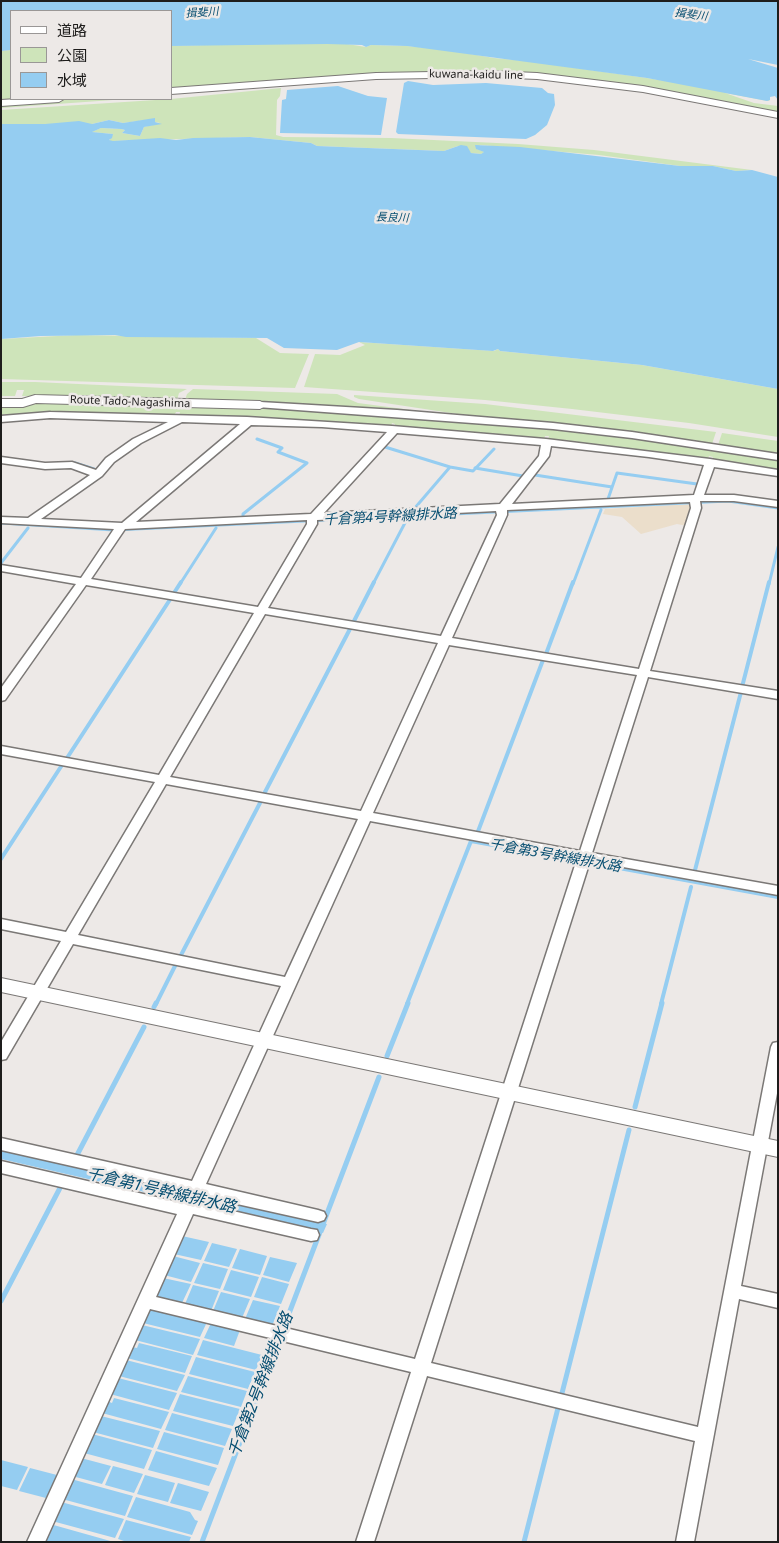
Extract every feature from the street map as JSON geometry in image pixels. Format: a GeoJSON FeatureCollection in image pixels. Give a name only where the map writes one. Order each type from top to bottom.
{"type":"FeatureCollection","features":[{"type":"Feature","properties":{"kind":"main road","name":"kuwana-kaidu line"},"geometry":{"type":"LineString","coordinates":[[172,91],[376,76],[489,74],[537,76],[634,88],[697,98],[778,115]]}},
{"type":"Feature","properties":{"kind":"main road"},"geometry":{"type":"LineString","coordinates":[[1,103],[44,100]]}},
{"type":"Feature","properties":{"kind":"main road","name":"Route Tado-Nagashima"},"geometry":{"type":"LineString","coordinates":[[1,403],[22,403],[35,399],[260,405]]}},
{"type":"Feature","properties":{"kind":"main road"},"geometry":{"type":"LineString","coordinates":[[1,985],[768,1147]]}},
{"type":"Feature","properties":{"kind":"street"},"geometry":{"type":"LineString","coordinates":[[1,399],[35,399]]}},
{"type":"Feature","properties":{"kind":"street"},"geometry":{"type":"LineString","coordinates":[[260,405],[396,413],[553,426],[632,435],[778,457]]}},
{"type":"Feature","properties":{"kind":"street"},"geometry":{"type":"LineString","coordinates":[[2,421],[50,415],[247,420],[392,429],[546,442],[710,462],[778,473]]}},
{"type":"Feature","properties":{"kind":"street"},"geometry":{"type":"LineString","coordinates":[[31,521],[98,474],[110,460],[137,441],[182,418]]}},
{"type":"Feature","properties":{"kind":"street"},"geometry":{"type":"LineString","coordinates":[[1,698],[121,528],[246,424],[247,420]]}},
{"type":"Feature","properties":{"kind":"street"},"geometry":{"type":"LineString","coordinates":[[1,1055],[163,780],[313,519],[392,433],[392,429]]}},
{"type":"Feature","properties":{"kind":"street"},"geometry":{"type":"LineString","coordinates":[[36,1542],[446,640],[502,510],[544,456],[546,442]]}},
{"type":"Feature","properties":{"kind":"street"},"geometry":{"type":"LineString","coordinates":[[1,460],[45,466],[72,465],[98,474]]}},
{"type":"Feature","properties":{"kind":"street"},"geometry":{"type":"LineString","coordinates":[[365,1542],[710,462]]}},
{"type":"Feature","properties":{"kind":"street"},"geometry":{"type":"LineString","coordinates":[[1,520],[121,528],[734,498],[778,504]]}},
{"type":"Feature","properties":{"kind":"street"},"geometry":{"type":"LineString","coordinates":[[1,568],[778,695]]}},
{"type":"Feature","properties":{"kind":"street"},"geometry":{"type":"LineString","coordinates":[[1,750],[366,817],[583,860],[778,891]]}},
{"type":"Feature","properties":{"kind":"street"},"geometry":{"type":"LineString","coordinates":[[1,924],[290,983]]}},
{"type":"Feature","properties":{"kind":"street"},"geometry":{"type":"LineString","coordinates":[[685,1542],[732,1291],[768,1147],[778,1047]]}},
{"type":"Feature","properties":{"kind":"street"},"geometry":{"type":"LineString","coordinates":[[1,1144],[311,1235]]}},
{"type":"Feature","properties":{"kind":"street"},"geometry":{"type":"LineString","coordinates":[[1,1166],[191,1200],[318,1216]]}},
{"type":"Feature","properties":{"kind":"street"},"geometry":{"type":"LineString","coordinates":[[732,1291],[778,1301]]}},
{"type":"Feature","properties":{"kind":"street"},"geometry":{"type":"LineString","coordinates":[[145,1301],[705,1436]]}},
{"type":"Feature","properties":{"kind":"shaded area"},"geometry":{"type":"Polygon","coordinates":[[[693,504],[687,526],[677,524],[641,534],[622,517],[603,514],[605,509],[693,504]]]}},
{"type":"Feature","properties":{"kind":"green space"},"geometry":{"type":"Polygon","coordinates":[[[347,44],[366,47],[371,45],[442,49],[770,97],[768,101],[725,93],[754,103],[778,106],[778,114],[683,94],[478,70],[475,72],[172,89],[172,46],[347,44]]]}},
{"type":"Feature","properties":{"kind":"green space"},"geometry":{"type":"Polygon","coordinates":[[[10,50],[10,100],[18,100],[1,101],[1,51],[10,50]]]}},
{"type":"Feature","properties":{"kind":"green space"},"geometry":{"type":"Polygon","coordinates":[[[281,88],[280,96],[277,100],[276,135],[283,137],[391,138],[518,144],[594,150],[752,170],[736,171],[713,166],[680,166],[599,155],[480,145],[477,149],[485,152],[481,154],[471,153],[458,146],[444,151],[317,146],[311,143],[250,137],[109,141],[113,134],[91,132],[101,128],[121,129],[125,130],[122,133],[140,136],[144,127],[160,123],[155,122],[155,119],[123,123],[109,120],[92,124],[1,124],[1,110],[172,99],[281,88]]]}},
{"type":"Feature","properties":{"kind":"green space"},"geometry":{"type":"Polygon","coordinates":[[[62,100],[113,100],[1,108],[1,104],[62,100]]]}},
{"type":"Feature","properties":{"kind":"green space"},"geometry":{"type":"Polygon","coordinates":[[[76,335],[256,338],[280,353],[309,354],[295,388],[1,379],[1,339],[76,335]]]}},
{"type":"Feature","properties":{"kind":"green space"},"geometry":{"type":"Polygon","coordinates":[[[359,342],[494,351],[498,349],[500,351],[642,365],[778,389],[778,437],[689,423],[572,409],[485,400],[304,387],[315,354],[340,355],[365,345],[359,342]]]}},
{"type":"Feature","properties":{"kind":"green space"},"geometry":{"type":"Polygon","coordinates":[[[1,382],[187,389],[179,393],[177,400],[22,396],[24,390],[17,390],[15,396],[1,396],[1,382]]]}},
{"type":"Feature","properties":{"kind":"green space"},"geometry":{"type":"Polygon","coordinates":[[[193,389],[337,394],[358,403],[450,415],[185,400],[187,394],[193,389]]]}},
{"type":"Feature","properties":{"kind":"green space"},"geometry":{"type":"Polygon","coordinates":[[[354,395],[485,404],[716,432],[712,444],[632,433],[477,417],[359,399],[354,397],[354,395]]]}},
{"type":"Feature","properties":{"kind":"green space"},"geometry":{"type":"Polygon","coordinates":[[[54,402],[260,407],[551,429],[631,438],[778,459],[778,471],[712,461],[713,457],[709,456],[707,461],[548,440],[549,436],[545,436],[544,440],[395,427],[395,424],[392,423],[391,427],[179,417],[180,412],[176,412],[174,416],[7,418],[8,414],[4,414],[1,418],[1,407],[18,408],[19,406],[54,402]]]}},
{"type":"Feature","properties":{"kind":"green space"},"geometry":{"type":"Polygon","coordinates":[[[722,433],[778,441],[778,454],[718,445],[722,433]]]}},
{"type":"Feature","properties":{"kind":"water","name":"揖斐川"},"geometry":{"type":"Polygon","coordinates":[[[1,1],[778,1],[778,65],[748,59],[778,68],[778,100],[775,96],[770,97],[770,100],[767,101],[647,78],[407,46],[371,45],[366,47],[362,45],[327,44],[172,46],[172,10],[10,10],[10,50],[1,51],[1,1]]]}},
{"type":"Feature","properties":{"kind":"water"},"geometry":{"type":"Polygon","coordinates":[[[408,81],[433,85],[486,83],[542,88],[548,93],[554,94],[555,105],[547,125],[535,135],[526,139],[398,134],[396,132],[404,83],[408,81]]]}},
{"type":"Feature","properties":{"kind":"water"},"geometry":{"type":"Polygon","coordinates":[[[338,86],[368,96],[387,98],[381,135],[280,133],[282,100],[286,99],[287,90],[338,86]]]}},
{"type":"Feature","properties":{"kind":"water","name":"長良川"},"geometry":{"type":"Polygon","coordinates":[[[155,118],[155,122],[162,124],[144,127],[140,136],[122,133],[125,130],[121,129],[101,128],[92,132],[113,134],[109,140],[113,141],[160,138],[176,140],[250,137],[311,143],[317,146],[444,151],[461,145],[467,146],[471,153],[481,154],[484,152],[476,149],[475,145],[520,147],[680,166],[713,166],[736,171],[752,170],[778,177],[778,389],[642,365],[500,351],[498,349],[493,351],[359,342],[337,350],[284,348],[267,338],[126,337],[115,335],[41,336],[1,339],[1,124],[45,124],[79,121],[92,124],[109,120],[123,123],[155,118]]]}},
{"type":"Feature","properties":{"kind":"water","name":"千倉第1号幹線排水路"},"geometry":{"type":"Polygon","coordinates":[[[1,1149],[327,1224],[323,1233],[1,1159],[1,1149]]]}},
{"type":"Feature","properties":{"kind":"water"},"geometry":{"type":"Polygon","coordinates":[[[182,1236],[209,1242],[201,1260],[174,1254],[182,1236]]]}},
{"type":"Feature","properties":{"kind":"water"},"geometry":{"type":"Polygon","coordinates":[[[212,1243],[237,1249],[229,1267],[204,1261],[212,1243]]]}},
{"type":"Feature","properties":{"kind":"water"},"geometry":{"type":"Polygon","coordinates":[[[240,1249],[267,1256],[260,1275],[232,1268],[240,1249]]]}},
{"type":"Feature","properties":{"kind":"water"},"geometry":{"type":"Polygon","coordinates":[[[173,1256],[200,1263],[191,1282],[164,1275],[173,1256]]]}},
{"type":"Feature","properties":{"kind":"water"},"geometry":{"type":"Polygon","coordinates":[[[270,1257],[297,1263],[289,1282],[263,1275],[270,1257]]]}},
{"type":"Feature","properties":{"kind":"water"},"geometry":{"type":"Polygon","coordinates":[[[203,1263],[228,1269],[220,1289],[194,1283],[203,1263]]]}},
{"type":"Feature","properties":{"kind":"water"},"geometry":{"type":"Polygon","coordinates":[[[231,1270],[259,1277],[251,1297],[223,1290],[231,1270]]]}},
{"type":"Feature","properties":{"kind":"water"},"geometry":{"type":"Polygon","coordinates":[[[262,1277],[289,1284],[281,1304],[254,1297],[262,1277]]]}},
{"type":"Feature","properties":{"kind":"water"},"geometry":{"type":"Polygon","coordinates":[[[163,1278],[191,1284],[182,1303],[154,1297],[163,1278]]]}},
{"type":"Feature","properties":{"kind":"water"},"geometry":{"type":"Polygon","coordinates":[[[193,1285],[219,1291],[211,1311],[185,1304],[193,1285]]]}},
{"type":"Feature","properties":{"kind":"water"},"geometry":{"type":"Polygon","coordinates":[[[221,1292],[250,1299],[242,1318],[213,1311],[221,1292]]]}},
{"type":"Feature","properties":{"kind":"water"},"geometry":{"type":"Polygon","coordinates":[[[253,1300],[280,1306],[272,1326],[245,1319],[253,1300]]]}},
{"type":"Feature","properties":{"kind":"water"},"geometry":{"type":"Polygon","coordinates":[[[150,1308],[207,1322],[200,1337],[143,1323],[150,1308]]]}},
{"type":"Feature","properties":{"kind":"water"},"geometry":{"type":"Polygon","coordinates":[[[211,1323],[240,1330],[234,1346],[204,1338],[211,1323]]]}},
{"type":"Feature","properties":{"kind":"water"},"geometry":{"type":"Polygon","coordinates":[[[142,1325],[200,1339],[193,1355],[135,1340],[142,1325]]]}},
{"type":"Feature","properties":{"kind":"water"},"geometry":{"type":"Polygon","coordinates":[[[203,1340],[262,1355],[256,1370],[197,1355],[203,1340]]]}},
{"type":"Feature","properties":{"kind":"water"},"geometry":{"type":"Polygon","coordinates":[[[139,1343],[192,1356],[185,1373],[127,1358],[132,1347],[137,1348],[139,1343]]]}},
{"type":"Feature","properties":{"kind":"water"},"geometry":{"type":"Polygon","coordinates":[[[196,1357],[255,1372],[248,1389],[189,1374],[196,1357]]]}},
{"type":"Feature","properties":{"kind":"water"},"geometry":{"type":"Polygon","coordinates":[[[126,1360],[185,1375],[177,1391],[119,1376],[126,1360]]]}},
{"type":"Feature","properties":{"kind":"water"},"geometry":{"type":"Polygon","coordinates":[[[188,1376],[247,1391],[241,1407],[181,1392],[188,1376]]]}},
{"type":"Feature","properties":{"kind":"water"},"geometry":{"type":"Polygon","coordinates":[[[118,1378],[177,1393],[169,1410],[110,1394],[118,1378]]]}},
{"type":"Feature","properties":{"kind":"water"},"geometry":{"type":"Polygon","coordinates":[[[180,1394],[240,1409],[233,1426],[173,1411],[180,1394]]]}},
{"type":"Feature","properties":{"kind":"water"},"geometry":{"type":"Polygon","coordinates":[[[114,1398],[169,1412],[161,1429],[102,1413],[107,1401],[112,1403],[114,1398]]]}},
{"type":"Feature","properties":{"kind":"water"},"geometry":{"type":"Polygon","coordinates":[[[172,1413],[232,1429],[225,1446],[165,1430],[172,1413]]]}},
{"type":"Feature","properties":{"kind":"water"},"geometry":{"type":"Polygon","coordinates":[[[101,1416],[160,1431],[153,1448],[93,1432],[101,1416]]]}},
{"type":"Feature","properties":{"kind":"water"},"geometry":{"type":"Polygon","coordinates":[[[164,1432],[224,1448],[218,1465],[157,1449],[164,1432]]]}},
{"type":"Feature","properties":{"kind":"water"},"geometry":{"type":"Polygon","coordinates":[[[92,1434],[152,1450],[144,1469],[84,1453],[92,1434]]]}},
{"type":"Feature","properties":{"kind":"water"},"geometry":{"type":"Polygon","coordinates":[[[156,1451],[217,1468],[209,1486],[148,1470],[156,1451]]]}},
{"type":"Feature","properties":{"kind":"water"},"geometry":{"type":"Polygon","coordinates":[[[81,1458],[111,1466],[102,1484],[72,1476],[81,1458]]]}},
{"type":"Feature","properties":{"kind":"water"},"geometry":{"type":"Polygon","coordinates":[[[1,1460],[28,1467],[17,1490],[1,1486],[1,1460]]]}},
{"type":"Feature","properties":{"kind":"water"},"geometry":{"type":"Polygon","coordinates":[[[113,1466],[143,1474],[134,1493],[105,1485],[113,1466]]]}},
{"type":"Feature","properties":{"kind":"water"},"geometry":{"type":"Polygon","coordinates":[[[30,1468],[57,1475],[46,1498],[19,1491],[30,1468]]]}},
{"type":"Feature","properties":{"kind":"water"},"geometry":{"type":"Polygon","coordinates":[[[145,1475],[175,1483],[168,1502],[137,1494],[145,1475]]]}},
{"type":"Feature","properties":{"kind":"water"},"geometry":{"type":"Polygon","coordinates":[[[71,1479],[133,1496],[125,1516],[62,1499],[71,1479]]]}},
{"type":"Feature","properties":{"kind":"water"},"geometry":{"type":"Polygon","coordinates":[[[178,1483],[209,1492],[201,1511],[170,1503],[178,1483]]]}},
{"type":"Feature","properties":{"kind":"water"},"geometry":{"type":"Polygon","coordinates":[[[136,1497],[190,1512],[195,1520],[198,1521],[192,1535],[127,1517],[136,1497]]]}},
{"type":"Feature","properties":{"kind":"water"},"geometry":{"type":"Polygon","coordinates":[[[61,1502],[124,1519],[115,1538],[52,1521],[61,1502]]]}},
{"type":"Feature","properties":{"kind":"water"},"geometry":{"type":"Polygon","coordinates":[[[126,1520],[191,1537],[189,1542],[127,1542],[118,1539],[126,1520]]]}},
{"type":"Feature","properties":{"kind":"water"},"geometry":{"type":"Polygon","coordinates":[[[50,1524],[114,1542],[42,1542],[50,1524]]]}},
{"type":"Feature","properties":{"kind":"waterway"},"geometry":{"type":"LineString","coordinates":[[243,517],[243,514],[307,463],[278,452],[282,448],[257,439]]}},
{"type":"Feature","properties":{"kind":"waterway"},"geometry":{"type":"LineString","coordinates":[[385,447],[450,467]]}},
{"type":"Feature","properties":{"kind":"waterway"},"geometry":{"type":"LineString","coordinates":[[476,468],[494,449]]}},
{"type":"Feature","properties":{"kind":"waterway"},"geometry":{"type":"LineString","coordinates":[[75,463],[94,469]]}},
{"type":"Feature","properties":{"kind":"waterway"},"geometry":{"type":"LineString","coordinates":[[414,509],[450,467]]}},
{"type":"Feature","properties":{"kind":"waterway"},"geometry":{"type":"LineString","coordinates":[[450,467],[473,471],[476,468]]}},
{"type":"Feature","properties":{"kind":"waterway"},"geometry":{"type":"LineString","coordinates":[[476,468],[523,476]]}},
{"type":"Feature","properties":{"kind":"waterway"},"geometry":{"type":"LineString","coordinates":[[608,499],[617,473],[697,484]]}},
{"type":"Feature","properties":{"kind":"waterway"},"geometry":{"type":"LineString","coordinates":[[535,475],[612,487]]}},
{"type":"Feature","properties":{"kind":"waterway","name":"千倉第4号幹線排水路"},"geometry":{"type":"LineString","coordinates":[[1,523],[114,530],[728,501],[778,508]]}},
{"type":"Feature","properties":{"kind":"waterway"},"geometry":{"type":"LineString","coordinates":[[573,584],[601,510]]}},
{"type":"Feature","properties":{"kind":"waterway"},"geometry":{"type":"LineString","coordinates":[[373,584],[407,519]]}},
{"type":"Feature","properties":{"kind":"waterway"},"geometry":{"type":"LineString","coordinates":[[1,563],[28,528]]}},
{"type":"Feature","properties":{"kind":"waterway"},"geometry":{"type":"LineString","coordinates":[[180,584],[216,528]]}},
{"type":"Feature","properties":{"kind":"waterway"},"geometry":{"type":"LineString","coordinates":[[769,584],[778,547]]}},
{"type":"Feature","properties":{"kind":"waterway"},"geometry":{"type":"LineString","coordinates":[[174,593],[181,582]]}},
{"type":"Feature","properties":{"kind":"waterway"},"geometry":{"type":"LineString","coordinates":[[353,623],[374,582]]}},
{"type":"Feature","properties":{"kind":"waterway"},"geometry":{"type":"LineString","coordinates":[[546,654],[573,582]]}},
{"type":"Feature","properties":{"kind":"waterway"},"geometry":{"type":"LineString","coordinates":[[742,687],[769,582]]}},
{"type":"Feature","properties":{"kind":"waterway"},"geometry":{"type":"LineString","coordinates":[[67,758],[171,598]]}},
{"type":"Feature","properties":{"kind":"waterway"},"geometry":{"type":"LineString","coordinates":[[264,794],[351,627]]}},
{"type":"Feature","properties":{"kind":"waterway"},"geometry":{"type":"LineString","coordinates":[[477,834],[543,660]]}},
{"type":"Feature","properties":{"kind":"waterway"},"geometry":{"type":"LineString","coordinates":[[694,874],[741,692]]}},
{"type":"Feature","properties":{"kind":"waterway"},"geometry":{"type":"LineString","coordinates":[[1,859],[62,765]]}},
{"type":"Feature","properties":{"kind":"waterway"},"geometry":{"type":"LineString","coordinates":[[180,957],[261,801]]}},
{"type":"Feature","properties":{"kind":"waterway","name":"千倉第3号幹線排水路"},"geometry":{"type":"LineString","coordinates":[[407,1004],[471,841],[778,897]]}},
{"type":"Feature","properties":{"kind":"waterway"},"geometry":{"type":"LineString","coordinates":[[661,1004],[691,887]]}},
{"type":"Feature","properties":{"kind":"waterway"},"geometry":{"type":"LineString","coordinates":[[156,1004],[176,964]]}},
{"type":"Feature","properties":{"kind":"waterway"},"geometry":{"type":"LineString","coordinates":[[154,1007],[156,1003]]}},
{"type":"Feature","properties":{"kind":"waterway","name":"千倉第3号幹線排水路"},"geometry":{"type":"LineString","coordinates":[[387,1056],[408,1003]]}},
{"type":"Feature","properties":{"kind":"waterway"},"geometry":{"type":"LineString","coordinates":[[635,1107],[662,1003]]}},
{"type":"Feature","properties":{"kind":"waterway"},"geometry":{"type":"LineString","coordinates":[[76,1157],[144,1027]]}},
{"type":"Feature","properties":{"kind":"waterway","name":"千倉第2号幹線排水路"},"geometry":{"type":"LineString","coordinates":[[202,1542],[379,1077]]}},
{"type":"Feature","properties":{"kind":"waterway"},"geometry":{"type":"LineString","coordinates":[[561,1397],[629,1130]]}},
{"type":"Feature","properties":{"kind":"waterway"},"geometry":{"type":"LineString","coordinates":[[1,1301],[61,1186]]}},
{"type":"Feature","properties":{"kind":"waterway"},"geometry":{"type":"LineString","coordinates":[[524,1542],[558,1408]]}}]}
